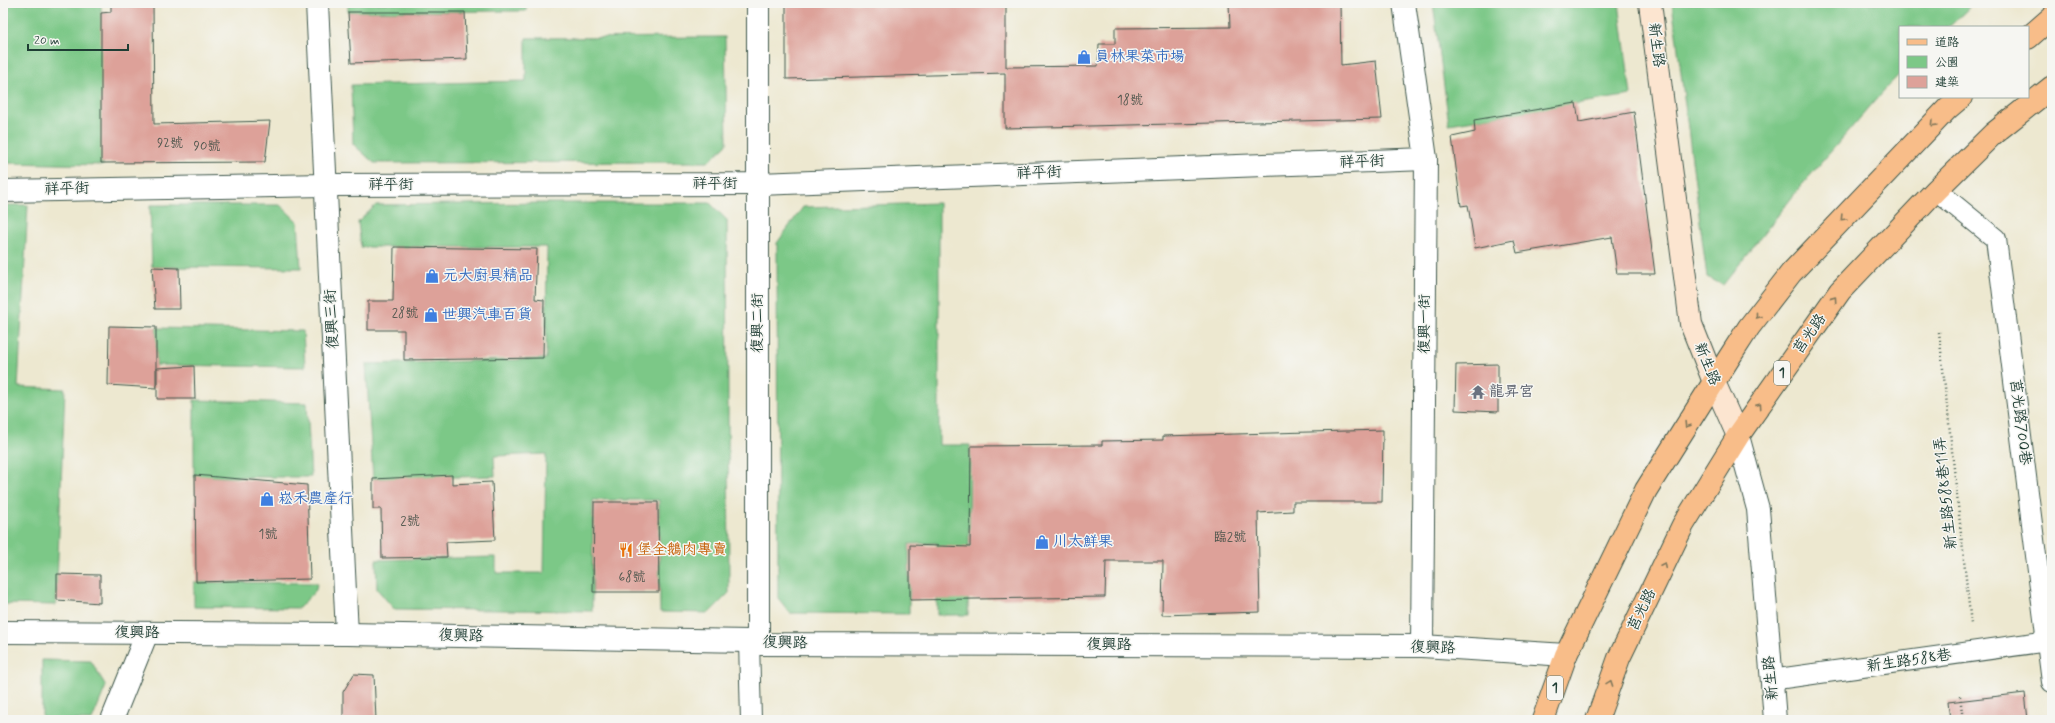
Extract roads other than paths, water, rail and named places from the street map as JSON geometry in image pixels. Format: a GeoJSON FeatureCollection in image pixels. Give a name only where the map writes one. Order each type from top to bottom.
{"type":"FeatureCollection","features":[{"type":"Feature","properties":{"kind":"main road"},"geometry":{"type":"LineString","coordinates":[[2029,37],[2052,17]]}},
{"type":"Feature","properties":{"kind":"main road","name":"莒光路"},"geometry":{"type":"LineString","coordinates":[[1597,720],[1619,658],[1683,525],[1738,436],[1840,291],[1936,190],[1993,134],[2052,87]]}},
{"type":"Feature","properties":{"kind":"main road","name":"1"},"geometry":{"type":"LineString","coordinates":[[1543,720],[1566,655],[1646,490],[1749,327],[1791,273],[1948,108],[1960,98]]}},
{"type":"Feature","properties":{"kind":"street","name":"復興三街"},"geometry":{"type":"LineString","coordinates":[[317,3],[347,634]]}},
{"type":"Feature","properties":{"kind":"street","name":"復興二街"},"geometry":{"type":"LineString","coordinates":[[753,642],[759,184],[758,3]]}},
{"type":"Feature","properties":{"kind":"street","name":"復興一街"},"geometry":{"type":"LineString","coordinates":[[1404,3],[1426,159],[1422,646]]}},
{"type":"Feature","properties":{"kind":"street","name":"新生路"},"geometry":{"type":"LineString","coordinates":[[1650,3],[1691,324],[1714,382],[1738,436],[1758,509],[1775,720]]}},
{"type":"Feature","properties":{"kind":"street","name":"祥平街"},"geometry":{"type":"LineString","coordinates":[[3,190],[325,185],[759,184],[1426,159]]}},
{"type":"Feature","properties":{"kind":"street","name":"復興路"},"geometry":{"type":"LineString","coordinates":[[3,632],[347,634],[753,642],[1422,646],[1566,655]]}},
{"type":"Feature","properties":{"kind":"street"},"geometry":{"type":"LineString","coordinates":[[112,720],[147,633]]}},
{"type":"Feature","properties":{"kind":"lane","name":"莒光路700巷"},"geometry":{"type":"LineString","coordinates":[[1936,190],[1996,240],[2051,661],[2052,682]]}},
{"type":"Feature","properties":{"kind":"lane","name":"新生路588巷"},"geometry":{"type":"LineString","coordinates":[[1771,680],[2048,641]]}},
{"type":"Feature","properties":{"kind":"lane"},"geometry":{"type":"LineString","coordinates":[[751,720],[753,642]]}},
{"type":"Feature","properties":{"kind":"place","name":"員林果菜市場"},"geometry":{"type":"Point","coordinates":[1084,57]}},
{"type":"Feature","properties":{"kind":"place","name":"元大廚具精品"},"geometry":{"type":"Point","coordinates":[432,276]}},
{"type":"Feature","properties":{"kind":"place","name":"世興汽車百貨"},"geometry":{"type":"Point","coordinates":[431,315]}},
{"type":"Feature","properties":{"kind":"place","name":"龍昇宮"},"geometry":{"type":"Point","coordinates":[1478,392]}},
{"type":"Feature","properties":{"kind":"place","name":"崧禾農產行"},"geometry":{"type":"Point","coordinates":[267,499]}},
{"type":"Feature","properties":{"kind":"place","name":"川太鮮果"},"geometry":{"type":"Point","coordinates":[1042,542]}},
{"type":"Feature","properties":{"kind":"place","name":"堡全鵝肉專賣"},"geometry":{"type":"Point","coordinates":[626,550]}}]}
